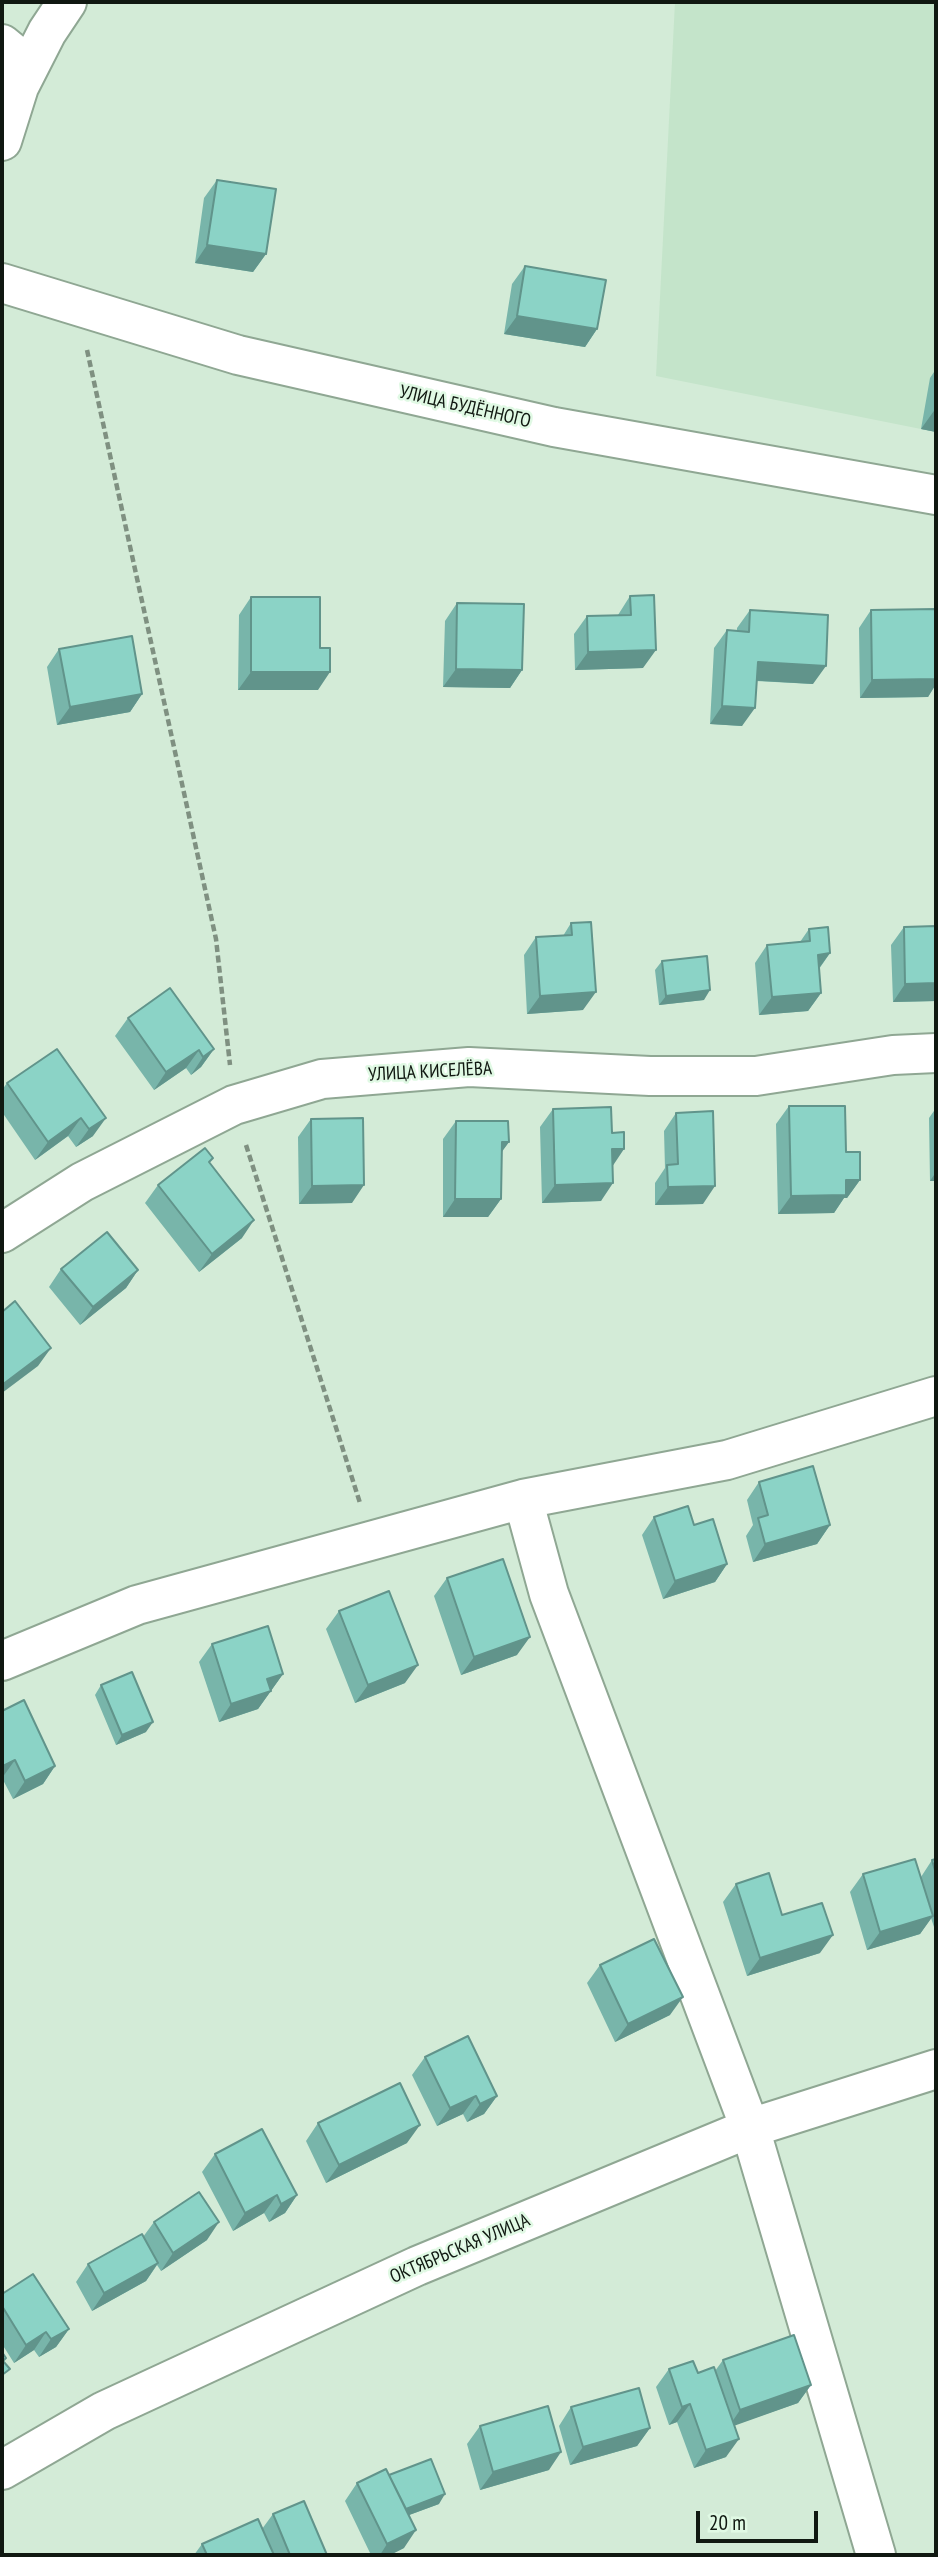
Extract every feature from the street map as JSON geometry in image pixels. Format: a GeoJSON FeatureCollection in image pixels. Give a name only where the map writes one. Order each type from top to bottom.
{"type":"FeatureCollection","features":[{"type":"Feature","properties":{"kind":"street"},"geometry":{"type":"LineString","coordinates":[[2,141],[19,87],[47,33],[67,2]]}},
{"type":"Feature","properties":{"kind":"street"},"geometry":{"type":"LineString","coordinates":[[2,44],[13,53],[19,87]]}},
{"type":"Feature","properties":{"kind":"street","name":"УЛИЦА БУДЁННОГО"},"geometry":{"type":"LineString","coordinates":[[2,283],[238,355],[554,427],[936,495]]}},
{"type":"Feature","properties":{"kind":"street","name":"УЛИЦА КИСЕЛЁВА"},"geometry":{"type":"LineString","coordinates":[[2,1233],[82,1182],[234,1105],[322,1079],[469,1067],[650,1076],[756,1076],[893,1055],[936,1053]]}},
{"type":"Feature","properties":{"kind":"street"},"geometry":{"type":"LineString","coordinates":[[2,1661],[137,1605],[523,1499],[727,1460],[936,1396]]}},
{"type":"Feature","properties":{"kind":"street"},"geometry":{"type":"LineString","coordinates":[[523,1499],[549,1594],[750,2128],[876,2555]]}},
{"type":"Feature","properties":{"kind":"street","name":"ОКТЯБРЬСКАЯ УЛИЦА"},"geometry":{"type":"LineString","coordinates":[[2,2470],[104,2411],[417,2266],[750,2128],[936,2068]]}},
{"type":"Feature","properties":{"kind":"path"},"geometry":{"type":"LineString","coordinates":[[78,308],[216,939],[234,1105],[372,1540]]}},
{"type":"Feature","properties":{"kind":"shaded area"},"geometry":{"type":"Polygon","coordinates":[[[675,2],[936,2],[936,432],[656,376],[675,2]]]}},
{"type":"Feature","properties":{"kind":"building"},"geometry":{"type":"Polygon","coordinates":[[[217,180],[276,189],[266,254],[207,245],[217,180]]]}},
{"type":"Feature","properties":{"kind":"building"},"geometry":{"type":"Polygon","coordinates":[[[525,266],[606,280],[597,329],[517,316],[525,266]]]}},
{"type":"Feature","properties":{"kind":"building"},"geometry":{"type":"Polygon","coordinates":[[[654,595],[656,650],[588,652],[587,616],[631,615],[630,596],[654,595]]]}},
{"type":"Feature","properties":{"kind":"building"},"geometry":{"type":"Polygon","coordinates":[[[251,597],[320,597],[320,648],[330,648],[330,672],[251,672],[251,597]]]}},
{"type":"Feature","properties":{"kind":"building"},"geometry":{"type":"Polygon","coordinates":[[[457,603],[524,604],[522,670],[456,669],[457,603]]]}},
{"type":"Feature","properties":{"kind":"building"},"geometry":{"type":"Polygon","coordinates":[[[936,609],[936,679],[872,680],[871,610],[936,609]]]}},
{"type":"Feature","properties":{"kind":"building"},"geometry":{"type":"Polygon","coordinates":[[[750,610],[828,615],[826,666],[758,662],[755,708],[722,706],[727,630],[749,632],[750,610]]]}},
{"type":"Feature","properties":{"kind":"building"},"geometry":{"type":"Polygon","coordinates":[[[132,636],[142,694],[70,707],[59,649],[132,636]]]}},
{"type":"Feature","properties":{"kind":"building"},"geometry":{"type":"Polygon","coordinates":[[[591,922],[596,992],[540,996],[536,937],[572,935],[571,923],[591,922]]]}},
{"type":"Feature","properties":{"kind":"building"},"geometry":{"type":"Polygon","coordinates":[[[936,926],[936,983],[905,984],[904,927],[936,926]]]}},
{"type":"Feature","properties":{"kind":"building"},"geometry":{"type":"Polygon","coordinates":[[[828,927],[830,953],[818,955],[821,993],[772,997],[767,945],[810,941],[809,929],[828,927]]]}},
{"type":"Feature","properties":{"kind":"building"},"geometry":{"type":"Polygon","coordinates":[[[707,956],[710,990],[666,996],[662,961],[707,956]]]}},
{"type":"Feature","properties":{"kind":"building"},"geometry":{"type":"Polygon","coordinates":[[[170,988],[214,1049],[203,1057],[199,1050],[166,1072],[128,1018],[170,988]]]}},
{"type":"Feature","properties":{"kind":"building"},"geometry":{"type":"Polygon","coordinates":[[[57,1049],[106,1118],[89,1129],[81,1118],[48,1142],[7,1083],[57,1049]]]}},
{"type":"Feature","properties":{"kind":"building"},"geometry":{"type":"Polygon","coordinates":[[[789,1106],[845,1106],[846,1152],[860,1152],[860,1180],[846,1180],[846,1195],[791,1196],[789,1106]]]}},
{"type":"Feature","properties":{"kind":"building"},"geometry":{"type":"Polygon","coordinates":[[[611,1107],[612,1133],[624,1132],[624,1149],[612,1149],[613,1183],[555,1185],[553,1109],[611,1107]]]}},
{"type":"Feature","properties":{"kind":"building"},"geometry":{"type":"Polygon","coordinates":[[[713,1111],[715,1186],[668,1187],[667,1165],[678,1164],[676,1113],[713,1111]]]}},
{"type":"Feature","properties":{"kind":"building"},"geometry":{"type":"Polygon","coordinates":[[[363,1118],[364,1185],[312,1186],[311,1119],[363,1118]]]}},
{"type":"Feature","properties":{"kind":"building"},"geometry":{"type":"Polygon","coordinates":[[[456,1121],[508,1121],[509,1142],[502,1142],[501,1199],[455,1199],[456,1121]]]}},
{"type":"Feature","properties":{"kind":"building"},"geometry":{"type":"Polygon","coordinates":[[[205,1148],[213,1158],[209,1162],[254,1220],[212,1254],[158,1185],[205,1148]]]}},
{"type":"Feature","properties":{"kind":"building"},"geometry":{"type":"Polygon","coordinates":[[[107,1232],[138,1270],[93,1307],[61,1269],[107,1232]]]}},
{"type":"Feature","properties":{"kind":"building"},"geometry":{"type":"Polygon","coordinates":[[[15,1301],[51,1348],[2,1385],[2,1312],[15,1301]]]}},
{"type":"Feature","properties":{"kind":"building"},"geometry":{"type":"Polygon","coordinates":[[[813,1466],[830,1525],[765,1544],[758,1518],[768,1515],[759,1482],[813,1466]]]}},
{"type":"Feature","properties":{"kind":"building"},"geometry":{"type":"Polygon","coordinates":[[[688,1506],[694,1525],[713,1519],[727,1564],[675,1581],[654,1517],[688,1506]]]}},
{"type":"Feature","properties":{"kind":"building"},"geometry":{"type":"Polygon","coordinates":[[[503,1559],[530,1637],[474,1657],[447,1578],[503,1559]]]}},
{"type":"Feature","properties":{"kind":"building"},"geometry":{"type":"Polygon","coordinates":[[[389,1591],[418,1665],[368,1685],[339,1611],[389,1591]]]}},
{"type":"Feature","properties":{"kind":"building"},"geometry":{"type":"Polygon","coordinates":[[[268,1626],[283,1674],[267,1679],[271,1691],[231,1704],[212,1644],[268,1626]]]}},
{"type":"Feature","properties":{"kind":"building"},"geometry":{"type":"Polygon","coordinates":[[[132,1672],[153,1722],[122,1735],[101,1685],[132,1672]]]}},
{"type":"Feature","properties":{"kind":"building"},"geometry":{"type":"Polygon","coordinates":[[[24,1700],[55,1766],[25,1781],[15,1760],[3,1766],[2,1764],[2,1711],[24,1700]]]}},
{"type":"Feature","properties":{"kind":"building"},"geometry":{"type":"Polygon","coordinates":[[[915,1859],[933,1916],[880,1932],[863,1874],[915,1859]]]}},
{"type":"Feature","properties":{"kind":"building"},"geometry":{"type":"Polygon","coordinates":[[[769,1873],[782,1915],[822,1903],[833,1935],[760,1958],[736,1884],[769,1873]]]}},
{"type":"Feature","properties":{"kind":"building"},"geometry":{"type":"Polygon","coordinates":[[[654,1939],[683,1997],[628,2024],[600,1965],[654,1939]]]}},
{"type":"Feature","properties":{"kind":"building"},"geometry":{"type":"Polygon","coordinates":[[[468,2036],[497,2096],[480,2104],[476,2096],[450,2108],[425,2057],[468,2036]]]}},
{"type":"Feature","properties":{"kind":"building"},"geometry":{"type":"Polygon","coordinates":[[[400,2083],[420,2125],[339,2165],[318,2123],[400,2083]]]}},
{"type":"Feature","properties":{"kind":"building"},"geometry":{"type":"Polygon","coordinates":[[[262,2129],[297,2195],[281,2204],[277,2195],[245,2213],[215,2154],[262,2129]]]}},
{"type":"Feature","properties":{"kind":"building"},"geometry":{"type":"Polygon","coordinates":[[[199,2192],[219,2222],[173,2253],[154,2222],[199,2192]]]}},
{"type":"Feature","properties":{"kind":"building"},"geometry":{"type":"Polygon","coordinates":[[[142,2234],[158,2263],[104,2293],[88,2264],[142,2234]]]}},
{"type":"Feature","properties":{"kind":"building"},"geometry":{"type":"Polygon","coordinates":[[[33,2274],[69,2329],[51,2339],[46,2332],[26,2345],[2,2306],[2,2294],[33,2274]]]}},
{"type":"Feature","properties":{"kind":"building"},"geometry":{"type":"Polygon","coordinates":[[[794,2335],[811,2385],[740,2410],[723,2360],[794,2335]]]}},
{"type":"Feature","properties":{"kind":"building"},"geometry":{"type":"Polygon","coordinates":[[[2,2352],[6,2358],[3,2361],[10,2369],[2,2375],[2,2352]]]}},
{"type":"Feature","properties":{"kind":"building"},"geometry":{"type":"Polygon","coordinates":[[[693,2361],[698,2373],[714,2367],[739,2439],[706,2450],[690,2404],[682,2407],[669,2369],[693,2361]]]}},
{"type":"Feature","properties":{"kind":"building"},"geometry":{"type":"Polygon","coordinates":[[[639,2388],[650,2428],[583,2447],[571,2407],[639,2388]]]}},
{"type":"Feature","properties":{"kind":"building"},"geometry":{"type":"Polygon","coordinates":[[[548,2406],[561,2452],[493,2472],[480,2426],[548,2406]]]}},
{"type":"Feature","properties":{"kind":"building"},"geometry":{"type":"Polygon","coordinates":[[[431,2459],[445,2494],[406,2509],[389,2475],[431,2459]]]}},
{"type":"Feature","properties":{"kind":"building"},"geometry":{"type":"Polygon","coordinates":[[[386,2469],[416,2530],[387,2544],[357,2483],[386,2469]]]}},
{"type":"Feature","properties":{"kind":"building"},"geometry":{"type":"Polygon","coordinates":[[[304,2501],[327,2555],[290,2555],[273,2514],[304,2501]]]}},
{"type":"Feature","properties":{"kind":"building"},"geometry":{"type":"Polygon","coordinates":[[[258,2519],[274,2555],[207,2555],[202,2544],[258,2519]]]}}]}
